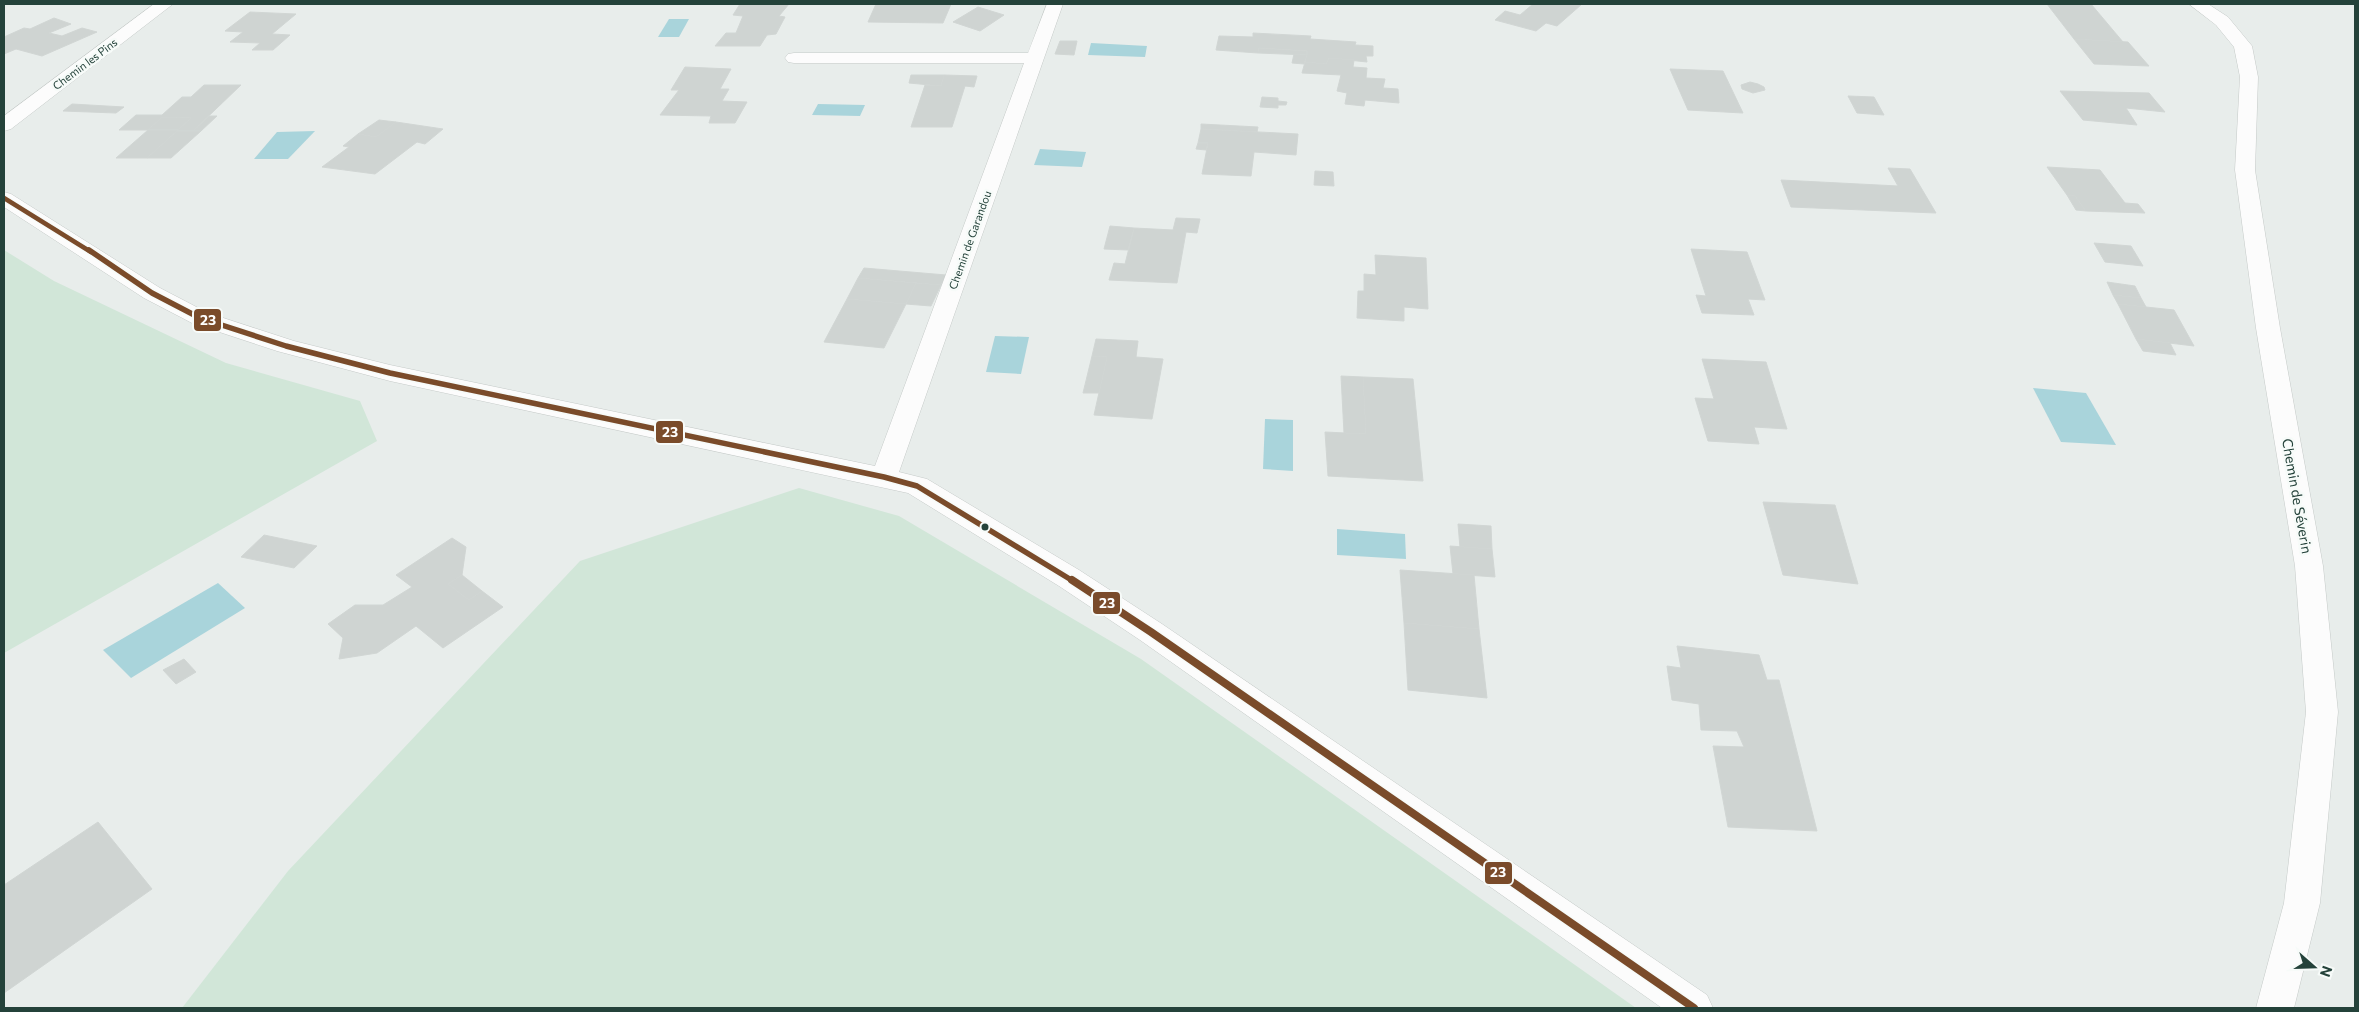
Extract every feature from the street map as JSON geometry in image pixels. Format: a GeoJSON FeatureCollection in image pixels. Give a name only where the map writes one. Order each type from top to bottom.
{"type":"FeatureCollection","features":[{"type":"Feature","properties":{"kind":"street","name":"Chemin les Pins"},"geometry":{"type":"LineString","coordinates":[[4,125],[165,4]]}},
{"type":"Feature","properties":{"kind":"street","name":"Chemin de Garandou"},"geometry":{"type":"LineString","coordinates":[[884,476],[1054,4]]}},
{"type":"Feature","properties":{"kind":"street","name":"Chemin de Séverin"},"geometry":{"type":"LineString","coordinates":[[2197,4],[2222,21],[2243,46],[2249,77],[2245,170],[2268,328],[2309,566],[2321,702],[2302,903],[2275,1008]]}},
{"type":"Feature","properties":{"kind":"street"},"geometry":{"type":"LineString","coordinates":[[794,58],[1036,58]]}},
{"type":"Feature","properties":{"kind":"street"},"geometry":{"type":"LineString","coordinates":[[4,198],[88,250],[152,293],[200,318],[286,346],[390,373],[884,476],[917,486],[1126,616],[1694,1008]]}},
{"type":"Feature","properties":{"kind":"green space"},"geometry":{"type":"Polygon","coordinates":[[[4,250],[54,281],[226,363],[360,401],[377,441],[4,653],[4,250]]]}},
{"type":"Feature","properties":{"kind":"green space"},"geometry":{"type":"Polygon","coordinates":[[[799,488],[899,516],[1141,659],[1636,1008],[182,1008],[288,871],[580,561],[799,488]]]}},
{"type":"Feature","properties":{"kind":"water"},"geometry":{"type":"Polygon","coordinates":[[[669,19],[689,19],[679,37],[658,37],[669,19]]]}},
{"type":"Feature","properties":{"kind":"water"},"geometry":{"type":"Polygon","coordinates":[[[1091,43],[1147,46],[1145,57],[1088,55],[1091,43]]]}},
{"type":"Feature","properties":{"kind":"water"},"geometry":{"type":"Polygon","coordinates":[[[818,104],[865,105],[860,116],[812,115],[818,104]]]}},
{"type":"Feature","properties":{"kind":"water"},"geometry":{"type":"Polygon","coordinates":[[[315,131],[288,159],[254,159],[277,132],[315,131]]]}},
{"type":"Feature","properties":{"kind":"water"},"geometry":{"type":"Polygon","coordinates":[[[1040,149],[1086,152],[1082,167],[1034,165],[1040,149]]]}},
{"type":"Feature","properties":{"kind":"water"},"geometry":{"type":"Polygon","coordinates":[[[995,336],[1029,337],[1021,374],[986,372],[995,336]]]}},
{"type":"Feature","properties":{"kind":"water"},"geometry":{"type":"Polygon","coordinates":[[[2033,388],[2086,393],[2116,445],[2061,442],[2033,388]]]}},
{"type":"Feature","properties":{"kind":"water"},"geometry":{"type":"Polygon","coordinates":[[[1265,419],[1293,420],[1293,471],[1263,469],[1265,419]]]}},
{"type":"Feature","properties":{"kind":"water"},"geometry":{"type":"Polygon","coordinates":[[[1337,529],[1405,534],[1406,559],[1337,555],[1337,529]]]}},
{"type":"Feature","properties":{"kind":"water"},"geometry":{"type":"Polygon","coordinates":[[[218,583],[245,608],[131,678],[103,650],[218,583]]]}},
{"type":"Feature","properties":{"kind":"building"},"geometry":{"type":"Polygon","coordinates":[[[740,4],[789,4],[779,16],[785,17],[776,34],[767,35],[760,46],[715,46],[726,33],[736,33],[743,16],[733,15],[740,4]]]}},
{"type":"Feature","properties":{"kind":"building"},"geometry":{"type":"Polygon","coordinates":[[[876,4],[951,4],[943,23],[868,22],[876,4]]]}},
{"type":"Feature","properties":{"kind":"building"},"geometry":{"type":"Polygon","coordinates":[[[1533,4],[1582,4],[1557,26],[1546,23],[1536,31],[1495,20],[1505,11],[1520,15],[1533,4]]]}},
{"type":"Feature","properties":{"kind":"building"},"geometry":{"type":"Polygon","coordinates":[[[2047,4],[2091,4],[2123,42],[2074,39],[2047,4]]]}},
{"type":"Feature","properties":{"kind":"building"},"geometry":{"type":"Polygon","coordinates":[[[978,7],[1004,15],[980,31],[953,22],[978,7]]]}},
{"type":"Feature","properties":{"kind":"building"},"geometry":{"type":"Polygon","coordinates":[[[250,12],[296,14],[272,34],[290,35],[273,50],[252,50],[260,43],[230,42],[243,32],[225,31],[250,12]]]}},
{"type":"Feature","properties":{"kind":"building"},"geometry":{"type":"Polygon","coordinates":[[[54,18],[71,24],[49,33],[62,36],[82,28],[97,32],[42,56],[16,49],[4,54],[4,37],[24,28],[30,29],[54,18]]]}},
{"type":"Feature","properties":{"kind":"building"},"geometry":{"type":"Polygon","coordinates":[[[1253,33],[1311,36],[1310,39],[1356,42],[1355,45],[1373,46],[1373,56],[1366,56],[1367,62],[1329,58],[1326,64],[1305,62],[1307,51],[1259,48],[1258,53],[1216,50],[1219,36],[1253,37],[1253,33]]]}},
{"type":"Feature","properties":{"kind":"building"},"geometry":{"type":"Polygon","coordinates":[[[2074,39],[2128,42],[2149,66],[2094,64],[2074,39]]]}},
{"type":"Feature","properties":{"kind":"building"},"geometry":{"type":"Polygon","coordinates":[[[1060,41],[1077,41],[1074,55],[1055,54],[1060,41]]]}},
{"type":"Feature","properties":{"kind":"building"},"geometry":{"type":"Polygon","coordinates":[[[1259,48],[1307,51],[1307,55],[1258,53],[1259,48]]]}},
{"type":"Feature","properties":{"kind":"building"},"geometry":{"type":"Polygon","coordinates":[[[1294,54],[1307,55],[1304,64],[1292,63],[1294,54]]]}},
{"type":"Feature","properties":{"kind":"building"},"geometry":{"type":"Polygon","coordinates":[[[1329,58],[1354,60],[1353,67],[1367,68],[1366,78],[1385,79],[1383,88],[1398,89],[1399,103],[1365,100],[1364,106],[1345,104],[1347,93],[1337,91],[1341,75],[1302,73],[1305,62],[1326,64],[1329,58]]]}},
{"type":"Feature","properties":{"kind":"building"},"geometry":{"type":"Polygon","coordinates":[[[685,67],[731,69],[720,89],[729,89],[722,101],[747,102],[735,123],[709,123],[711,116],[660,115],[679,90],[671,90],[685,67]]]}},
{"type":"Feature","properties":{"kind":"building"},"geometry":{"type":"Polygon","coordinates":[[[1670,69],[1723,71],[1743,113],[1688,110],[1670,69]]]}},
{"type":"Feature","properties":{"kind":"building"},"geometry":{"type":"Polygon","coordinates":[[[911,75],[944,75],[941,86],[909,83],[911,75]]]}},
{"type":"Feature","properties":{"kind":"building"},"geometry":{"type":"Polygon","coordinates":[[[944,75],[977,76],[974,87],[965,86],[952,127],[911,127],[925,85],[941,86],[944,75]]]}},
{"type":"Feature","properties":{"kind":"building"},"geometry":{"type":"Polygon","coordinates":[[[1750,82],[1764,87],[1765,90],[1753,93],[1742,89],[1741,85],[1750,82]]]}},
{"type":"Feature","properties":{"kind":"building"},"geometry":{"type":"Polygon","coordinates":[[[204,85],[241,85],[193,131],[177,131],[191,118],[162,117],[148,130],[119,130],[136,115],[162,115],[182,97],[191,97],[204,85]]]}},
{"type":"Feature","properties":{"kind":"building"},"geometry":{"type":"Polygon","coordinates":[[[2060,91],[2149,93],[2165,112],[2126,108],[2137,125],[2083,120],[2060,91]]]}},
{"type":"Feature","properties":{"kind":"building"},"geometry":{"type":"Polygon","coordinates":[[[1848,96],[1874,97],[1884,115],[1857,113],[1848,96]]]}},
{"type":"Feature","properties":{"kind":"building"},"geometry":{"type":"Polygon","coordinates":[[[1262,97],[1278,98],[1278,101],[1287,102],[1286,105],[1278,105],[1278,108],[1260,107],[1262,97]]]}},
{"type":"Feature","properties":{"kind":"building"},"geometry":{"type":"Polygon","coordinates":[[[72,104],[124,107],[116,113],[63,111],[72,104]]]}},
{"type":"Feature","properties":{"kind":"building"},"geometry":{"type":"Polygon","coordinates":[[[209,116],[217,116],[201,131],[193,131],[209,116]]]}},
{"type":"Feature","properties":{"kind":"building"},"geometry":{"type":"Polygon","coordinates":[[[162,117],[191,118],[178,130],[148,130],[162,117]]]}},
{"type":"Feature","properties":{"kind":"building"},"geometry":{"type":"Polygon","coordinates":[[[379,120],[396,122],[376,137],[358,134],[379,120]]]}},
{"type":"Feature","properties":{"kind":"building"},"geometry":{"type":"Polygon","coordinates":[[[396,122],[443,129],[425,144],[417,142],[375,174],[322,167],[349,147],[343,146],[358,134],[376,137],[396,122]]]}},
{"type":"Feature","properties":{"kind":"building"},"geometry":{"type":"Polygon","coordinates":[[[1201,124],[1258,127],[1257,132],[1201,129],[1201,124]]]}},
{"type":"Feature","properties":{"kind":"building"},"geometry":{"type":"Polygon","coordinates":[[[1201,129],[1298,134],[1296,155],[1254,152],[1251,176],[1202,174],[1208,143],[1198,143],[1201,129]]]}},
{"type":"Feature","properties":{"kind":"building"},"geometry":{"type":"Polygon","coordinates":[[[148,130],[178,130],[147,158],[116,158],[148,130]]]}},
{"type":"Feature","properties":{"kind":"building"},"geometry":{"type":"Polygon","coordinates":[[[177,131],[201,131],[171,158],[147,158],[177,131]]]}},
{"type":"Feature","properties":{"kind":"building"},"geometry":{"type":"Polygon","coordinates":[[[1198,143],[1208,143],[1206,150],[1196,149],[1198,143]]]}},
{"type":"Feature","properties":{"kind":"building"},"geometry":{"type":"Polygon","coordinates":[[[2047,167],[2100,170],[2125,203],[2138,204],[2145,213],[2086,211],[2075,196],[2067,195],[2047,167]]]}},
{"type":"Feature","properties":{"kind":"building"},"geometry":{"type":"Polygon","coordinates":[[[1888,168],[1910,169],[1936,213],[1791,207],[1781,180],[1898,186],[1888,168]]]}},
{"type":"Feature","properties":{"kind":"building"},"geometry":{"type":"Polygon","coordinates":[[[1315,171],[1333,172],[1334,186],[1314,185],[1315,171]]]}},
{"type":"Feature","properties":{"kind":"building"},"geometry":{"type":"Polygon","coordinates":[[[2067,195],[2075,196],[2086,211],[2076,210],[2067,195]]]}},
{"type":"Feature","properties":{"kind":"building"},"geometry":{"type":"Polygon","coordinates":[[[1176,218],[1200,219],[1197,233],[1186,232],[1177,283],[1109,280],[1114,263],[1125,264],[1134,228],[1173,230],[1176,218]]]}},
{"type":"Feature","properties":{"kind":"building"},"geometry":{"type":"Polygon","coordinates":[[[1110,226],[1134,228],[1128,250],[1104,249],[1110,226]]]}},
{"type":"Feature","properties":{"kind":"building"},"geometry":{"type":"Polygon","coordinates":[[[2094,243],[2131,246],[2143,266],[2105,262],[2094,243]]]}},
{"type":"Feature","properties":{"kind":"building"},"geometry":{"type":"Polygon","coordinates":[[[1691,249],[1747,252],[1765,300],[1748,299],[1754,315],[1702,313],[1696,295],[1706,296],[1691,249]]]}},
{"type":"Feature","properties":{"kind":"building"},"geometry":{"type":"Polygon","coordinates":[[[1375,255],[1426,258],[1428,309],[1404,307],[1404,321],[1357,318],[1358,291],[1364,291],[1364,274],[1376,275],[1375,255]]]}},
{"type":"Feature","properties":{"kind":"building"},"geometry":{"type":"Polygon","coordinates":[[[864,268],[946,275],[941,285],[858,278],[864,268]]]}},
{"type":"Feature","properties":{"kind":"building"},"geometry":{"type":"Polygon","coordinates":[[[858,278],[916,283],[906,304],[847,299],[858,278]]]}},
{"type":"Feature","properties":{"kind":"building"},"geometry":{"type":"Polygon","coordinates":[[[2107,282],[2135,286],[2141,298],[2113,295],[2107,282]]]}},
{"type":"Feature","properties":{"kind":"building"},"geometry":{"type":"Polygon","coordinates":[[[916,283],[941,285],[931,306],[906,304],[916,283]]]}},
{"type":"Feature","properties":{"kind":"building"},"geometry":{"type":"Polygon","coordinates":[[[2113,295],[2141,298],[2146,307],[2118,304],[2113,295]]]}},
{"type":"Feature","properties":{"kind":"building"},"geometry":{"type":"Polygon","coordinates":[[[847,299],[906,304],[884,348],[824,342],[847,299]]]}},
{"type":"Feature","properties":{"kind":"building"},"geometry":{"type":"Polygon","coordinates":[[[2118,304],[2174,310],[2194,346],[2136,339],[2118,304]]]}},
{"type":"Feature","properties":{"kind":"building"},"geometry":{"type":"Polygon","coordinates":[[[1096,339],[1138,341],[1136,357],[1163,359],[1152,419],[1094,415],[1107,357],[1092,356],[1096,339]]]}},
{"type":"Feature","properties":{"kind":"building"},"geometry":{"type":"Polygon","coordinates":[[[2136,339],[2170,343],[2176,355],[2143,351],[2136,339]]]}},
{"type":"Feature","properties":{"kind":"building"},"geometry":{"type":"Polygon","coordinates":[[[1092,356],[1107,357],[1099,393],[1083,393],[1092,356]]]}},
{"type":"Feature","properties":{"kind":"building"},"geometry":{"type":"Polygon","coordinates":[[[1702,359],[1766,362],[1787,429],[1754,427],[1759,444],[1708,441],[1695,398],[1714,399],[1702,359]]]}},
{"type":"Feature","properties":{"kind":"building"},"geometry":{"type":"Polygon","coordinates":[[[1341,376],[1363,377],[1366,434],[1344,433],[1341,376]]]}},
{"type":"Feature","properties":{"kind":"building"},"geometry":{"type":"Polygon","coordinates":[[[1363,377],[1413,379],[1423,481],[1328,476],[1325,432],[1366,434],[1363,377]]]}},
{"type":"Feature","properties":{"kind":"building"},"geometry":{"type":"Polygon","coordinates":[[[1763,502],[1835,505],[1858,584],[1783,575],[1763,502]]]}},
{"type":"Feature","properties":{"kind":"building"},"geometry":{"type":"Polygon","coordinates":[[[1458,524],[1491,526],[1492,549],[1460,548],[1458,524]]]}},
{"type":"Feature","properties":{"kind":"building"},"geometry":{"type":"Polygon","coordinates":[[[264,535],[317,546],[294,568],[241,557],[264,535]]]}},
{"type":"Feature","properties":{"kind":"building"},"geometry":{"type":"Polygon","coordinates":[[[452,538],[466,547],[462,575],[448,584],[469,600],[482,591],[503,607],[443,648],[416,626],[377,653],[339,659],[343,638],[328,624],[355,605],[383,605],[412,587],[396,575],[452,538]]]}},
{"type":"Feature","properties":{"kind":"building"},"geometry":{"type":"Polygon","coordinates":[[[1450,546],[1492,549],[1495,577],[1453,574],[1450,546]]]}},
{"type":"Feature","properties":{"kind":"building"},"geometry":{"type":"Polygon","coordinates":[[[1400,570],[1474,575],[1479,629],[1404,623],[1400,570]]]}},
{"type":"Feature","properties":{"kind":"building"},"geometry":{"type":"Polygon","coordinates":[[[462,575],[482,591],[469,600],[448,584],[462,575]]]}},
{"type":"Feature","properties":{"kind":"building"},"geometry":{"type":"Polygon","coordinates":[[[1404,623],[1479,629],[1487,698],[1408,690],[1404,623]]]}},
{"type":"Feature","properties":{"kind":"building"},"geometry":{"type":"Polygon","coordinates":[[[1677,646],[1759,655],[1767,680],[1779,680],[1817,831],[1728,827],[1713,746],[1744,747],[1737,731],[1701,730],[1699,704],[1672,700],[1667,666],[1681,668],[1677,646]]]}},
{"type":"Feature","properties":{"kind":"building"},"geometry":{"type":"Polygon","coordinates":[[[184,659],[196,672],[176,684],[163,670],[184,659]]]}},
{"type":"Feature","properties":{"kind":"building"},"geometry":{"type":"Polygon","coordinates":[[[98,822],[152,889],[4,993],[4,885],[98,822]]]}},
{"type":"Feature","properties":{"kind":"transit line","name":"23"},"geometry":{"type":"LineString","coordinates":[[4,198],[88,250],[152,293],[200,318],[286,346],[390,373],[884,477],[917,486],[1069,578],[1151,632],[1694,1008]]}}]}
